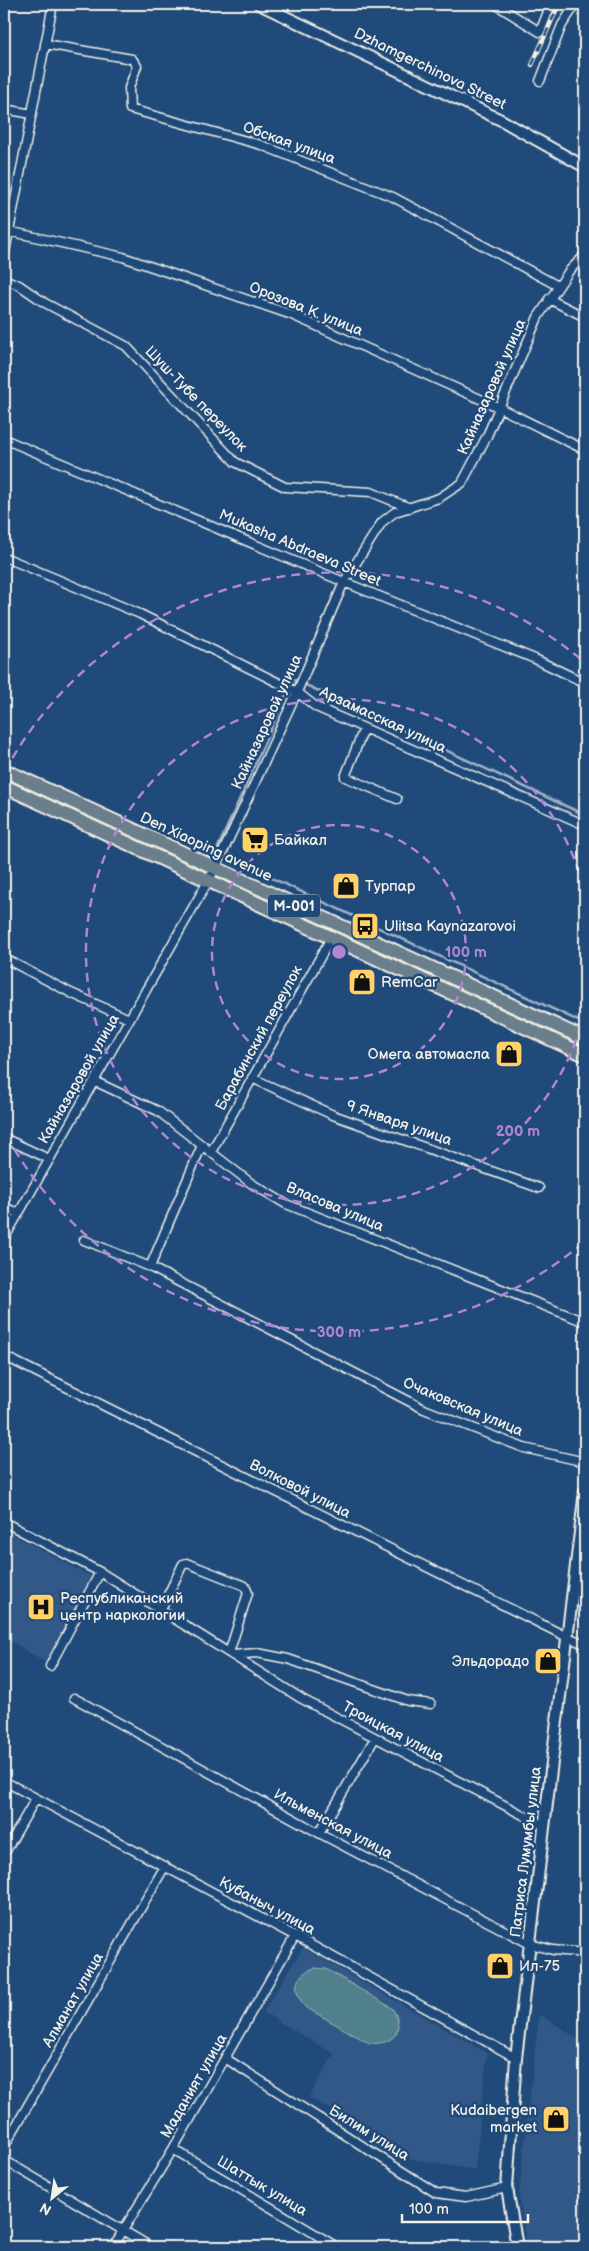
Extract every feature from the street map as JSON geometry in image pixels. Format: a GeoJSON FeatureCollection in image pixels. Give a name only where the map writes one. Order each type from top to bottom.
{"type":"FeatureCollection","features":[{"type":"Feature","properties":{"kind":"main road","name":"Den Xiaoping avenue"},"geometry":{"type":"LineString","coordinates":[[4,770],[212,874],[331,938],[585,1054]]}},
{"type":"Feature","properties":{"kind":"main road","name":"Den Xiaoping avenue"},"geometry":{"type":"LineString","coordinates":[[4,786],[434,970],[585,1040]]}},
{"type":"Feature","properties":{"kind":"main road"},"geometry":{"type":"LineString","coordinates":[[428,983],[434,970]]}},
{"type":"Feature","properties":{"kind":"street"},"geometry":{"type":"LineString","coordinates":[[4,257],[7,231],[53,4]]}},
{"type":"Feature","properties":{"kind":"street","name":"Dzhamgerchinova Street"},"geometry":{"type":"LineString","coordinates":[[259,4],[503,121],[585,167]]}},
{"type":"Feature","properties":{"kind":"street"},"geometry":{"type":"LineString","coordinates":[[495,4],[540,32],[551,4]]}},
{"type":"Feature","properties":{"kind":"street"},"geometry":{"type":"LineString","coordinates":[[540,81],[562,26],[576,4]]}},
{"type":"Feature","properties":{"kind":"street","name":"Обская улица"},"geometry":{"type":"LineString","coordinates":[[45,44],[132,59],[137,66],[129,88],[130,109],[261,145],[393,197],[558,286]]}},
{"type":"Feature","properties":{"kind":"street"},"geometry":{"type":"LineString","coordinates":[[4,109],[32,114]]}},
{"type":"Feature","properties":{"kind":"street","name":"Орозова К. улица"},"geometry":{"type":"LineString","coordinates":[[7,231],[123,256],[292,315],[498,407],[585,450]]}},
{"type":"Feature","properties":{"kind":"street","name":"Кайназаровой улица"},"geometry":{"type":"LineString","coordinates":[[4,1239],[212,874],[297,692],[344,582],[382,522],[395,512],[439,498],[462,483],[476,459],[538,317],[568,270],[585,255]]}},
{"type":"Feature","properties":{"kind":"street","name":"Шуш-Тубе переулок"},"geometry":{"type":"LineString","coordinates":[[4,279],[20,285],[44,304],[126,346],[235,462],[285,487],[371,492],[410,508]]}},
{"type":"Feature","properties":{"kind":"street"},"geometry":{"type":"LineString","coordinates":[[549,299],[585,317]]}},
{"type":"Feature","properties":{"kind":"street","name":"Mukasha Abdraeva Street"},"geometry":{"type":"LineString","coordinates":[[4,439],[344,582],[535,659],[585,683]]}},
{"type":"Feature","properties":{"kind":"street","name":"Арзамасская улица"},"geometry":{"type":"LineString","coordinates":[[9,559],[140,614],[297,692],[316,707],[585,826]]}},
{"type":"Feature","properties":{"kind":"street"},"geometry":{"type":"LineString","coordinates":[[364,728],[345,777],[396,799]]}},
{"type":"Feature","properties":{"kind":"street","name":"Барабинский переулок"},"geometry":{"type":"LineString","coordinates":[[211,1152],[331,938]]}},
{"type":"Feature","properties":{"kind":"street"},"geometry":{"type":"LineString","coordinates":[[4,958],[71,993],[129,1019]]}},
{"type":"Feature","properties":{"kind":"street","name":"9 Января улица"},"geometry":{"type":"LineString","coordinates":[[252,1078],[333,1115],[540,1188]]}},
{"type":"Feature","properties":{"kind":"street","name":"Власова улица"},"geometry":{"type":"LineString","coordinates":[[94,1081],[158,1111],[252,1184],[286,1204],[585,1322]]}},
{"type":"Feature","properties":{"kind":"street"},"geometry":{"type":"LineString","coordinates":[[4,1138],[49,1159]]}},
{"type":"Feature","properties":{"kind":"street"},"geometry":{"type":"LineString","coordinates":[[150,1267],[202,1145]]}},
{"type":"Feature","properties":{"kind":"street"},"geometry":{"type":"LineString","coordinates":[[4,1208],[18,1214]]}},
{"type":"Feature","properties":{"kind":"street","name":"Очаковская улица"},"geometry":{"type":"LineString","coordinates":[[84,1240],[150,1267],[424,1409],[524,1448],[585,1462]]}},
{"type":"Feature","properties":{"kind":"street","name":"Волковой улица"},"geometry":{"type":"LineString","coordinates":[[4,1356],[567,1637],[585,1644]]}},
{"type":"Feature","properties":{"kind":"street","name":"Патриса Лумумбы улица"},"geometry":{"type":"LineString","coordinates":[[517,2247],[507,2188],[516,2058],[585,1491]]}},
{"type":"Feature","properties":{"kind":"street","name":"Троицкая улица"},"geometry":{"type":"LineString","coordinates":[[4,1522],[100,1572],[302,1698],[544,1826]]}},
{"type":"Feature","properties":{"kind":"street"},"geometry":{"type":"LineString","coordinates":[[161,1609],[184,1564],[187,1563],[245,1586],[248,1593],[231,1654]]}},
{"type":"Feature","properties":{"kind":"street"},"geometry":{"type":"LineString","coordinates":[[50,1666],[100,1572]]}},
{"type":"Feature","properties":{"kind":"street","name":"Троицкая улица"},"geometry":{"type":"LineString","coordinates":[[231,1654],[257,1653],[288,1659],[408,1701],[431,1704]]}},
{"type":"Feature","properties":{"kind":"street","name":"Ильменская улица"},"geometry":{"type":"LineString","coordinates":[[74,1698],[319,1833],[530,1944],[553,1950],[585,1953]]}},
{"type":"Feature","properties":{"kind":"street"},"geometry":{"type":"LineString","coordinates":[[319,1833],[375,1738]]}},
{"type":"Feature","properties":{"kind":"street","name":"Кубаныч улица"},"geometry":{"type":"LineString","coordinates":[[4,1781],[296,1936],[516,2058]]}},
{"type":"Feature","properties":{"kind":"street"},"geometry":{"type":"LineString","coordinates":[[4,1854],[36,1798]]}},
{"type":"Feature","properties":{"kind":"street","name":"Алманат улица"},"geometry":{"type":"LineString","coordinates":[[4,2147],[165,1866]]}},
{"type":"Feature","properties":{"kind":"street","name":"Маданият улица"},"geometry":{"type":"LineString","coordinates":[[113,2247],[173,2149],[296,1936]]}},
{"type":"Feature","properties":{"kind":"street","name":"Билим улица"},"geometry":{"type":"LineString","coordinates":[[225,2058],[436,2193],[466,2197],[507,2188]]}},
{"type":"Feature","properties":{"kind":"street","name":"Шаттык улица"},"geometry":{"type":"LineString","coordinates":[[173,2149],[337,2247]]}},
{"type":"Feature","properties":{"kind":"street"},"geometry":{"type":"LineString","coordinates":[[4,2160],[151,2247]]}},
{"type":"Feature","properties":{"kind":"shaded area","name":"Республиканский центр наркологии"},"geometry":{"type":"Polygon","coordinates":[[[4,1530],[94,1578],[48,1664],[4,1637],[4,1530]]]}},
{"type":"Feature","properties":{"kind":"shaded area"},"geometry":{"type":"Polygon","coordinates":[[[303,1948],[487,2053],[475,2170],[412,2159],[309,2097],[334,2054],[263,2012],[303,1948]]]}},
{"type":"Feature","properties":{"kind":"shaded area","name":"Kudaibergen market"},"geometry":{"type":"Polygon","coordinates":[[[539,2014],[585,2043],[585,2247],[527,2247],[519,2195],[539,2014]]]}},
{"type":"Feature","properties":{"kind":"green space"},"geometry":{"type":"Polygon","coordinates":[[[314,1968],[326,1969],[392,2008],[398,2023],[395,2035],[385,2042],[369,2043],[305,2007],[298,1995],[298,1979],[314,1968]]]}},
{"type":"Feature","properties":{"kind":"waterway"},"geometry":{"type":"LineString","coordinates":[[585,815],[293,679],[216,852],[585,1024]]}},
{"type":"Feature","properties":{"kind":"railway"},"geometry":{"type":"LineString","coordinates":[[532,65],[559,4]]}},
{"type":"Feature","properties":{"kind":"place","name":"Байкал"},"geometry":{"type":"Point","coordinates":[255,840]}},
{"type":"Feature","properties":{"kind":"place","name":"Турпар"},"geometry":{"type":"Point","coordinates":[346,886]}},
{"type":"Feature","properties":{"kind":"place","name":"Ulitsa Kaynazarovoi"},"geometry":{"type":"Point","coordinates":[365,926]}},
{"type":"Feature","properties":{"kind":"place","name":"RemCar"},"geometry":{"type":"Point","coordinates":[362,982]}},
{"type":"Feature","properties":{"kind":"place","name":"Омега автомасла"},"geometry":{"type":"Point","coordinates":[509,1054]}},
{"type":"Feature","properties":{"kind":"place","name":"Республиканский центр наркологии"},"geometry":{"type":"Point","coordinates":[41,1607]}},
{"type":"Feature","properties":{"kind":"place","name":"Эльдорадо"},"geometry":{"type":"Point","coordinates":[548,1661]}},
{"type":"Feature","properties":{"kind":"place","name":"Ил-75"},"geometry":{"type":"Point","coordinates":[500,1966]}},
{"type":"Feature","properties":{"kind":"place","name":"Kudaibergen market"},"geometry":{"type":"Point","coordinates":[556,2119]}}]}
